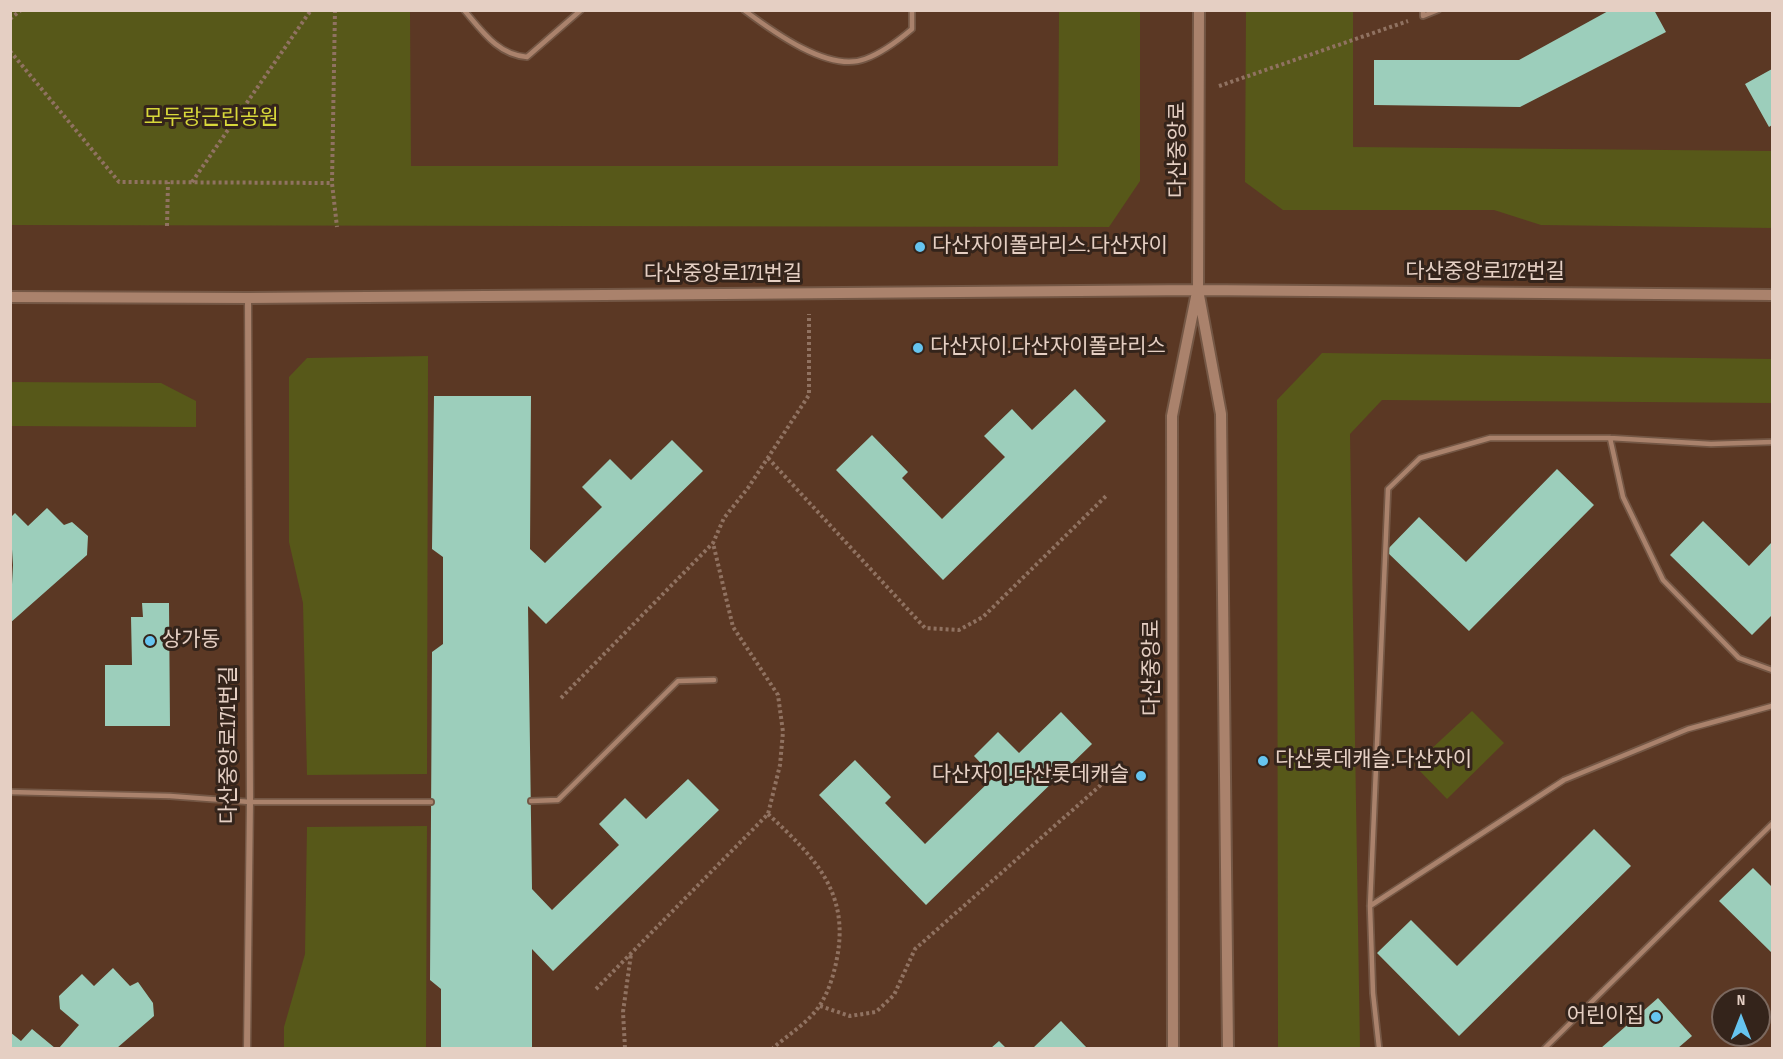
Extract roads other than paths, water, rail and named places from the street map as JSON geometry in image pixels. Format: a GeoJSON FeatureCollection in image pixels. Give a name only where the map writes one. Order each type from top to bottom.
{"type":"FeatureCollection","features":[{"type":"Feature","properties":{"kind":"street","name":"다산중앙로"},"geometry":{"type":"LineString","coordinates":[[1199,10],[1198,291],[1221,414],[1228,1048]]}},
{"type":"Feature","properties":{"kind":"street","name":"다산중앙로"},"geometry":{"type":"LineString","coordinates":[[1173,1048],[1172,416],[1198,291]]}},
{"type":"Feature","properties":{"kind":"street","name":"다산중앙로171번길"},"geometry":{"type":"LineString","coordinates":[[10,297],[248,298],[1198,291]]}},
{"type":"Feature","properties":{"kind":"street","name":"다산중앙로172번길"},"geometry":{"type":"LineString","coordinates":[[1198,291],[1773,295]]}},
{"type":"Feature","properties":{"kind":"street","name":"다산중앙로171번길"},"geometry":{"type":"LineString","coordinates":[[247,1048],[250,802],[248,298]]}},
{"type":"Feature","properties":{"kind":"lane"},"geometry":{"type":"LineString","coordinates":[[464,10],[490,41],[514,56],[527,57],[540,49],[580,10]]}},
{"type":"Feature","properties":{"kind":"lane"},"geometry":{"type":"LineString","coordinates":[[744,10],[784,39],[828,58],[849,62],[865,59],[912,29],[912,10]]}},
{"type":"Feature","properties":{"kind":"lane"},"geometry":{"type":"LineString","coordinates":[[1423,13],[1438,10]]}},
{"type":"Feature","properties":{"kind":"lane"},"geometry":{"type":"LineString","coordinates":[[1379,1048],[1373,993],[1370,906],[1388,489],[1420,458],[1490,438],[1610,438],[1711,444],[1773,442]]}},
{"type":"Feature","properties":{"kind":"lane"},"geometry":{"type":"LineString","coordinates":[[1610,438],[1623,497],[1663,580],[1739,658],[1773,670]]}},
{"type":"Feature","properties":{"kind":"lane"},"geometry":{"type":"LineString","coordinates":[[531,801],[558,800],[678,681],[714,680]]}},
{"type":"Feature","properties":{"kind":"lane"},"geometry":{"type":"LineString","coordinates":[[1370,906],[1564,780],[1688,729],[1773,706]]}},
{"type":"Feature","properties":{"kind":"lane"},"geometry":{"type":"LineString","coordinates":[[10,792],[170,796],[250,802],[431,802]]}},
{"type":"Feature","properties":{"kind":"lane"},"geometry":{"type":"LineString","coordinates":[[1545,1048],[1773,824]]}},
{"type":"Feature","properties":{"kind":"place","name":"다산자이폴라리스.다산자이"},"geometry":{"type":"Point","coordinates":[920,247]}},
{"type":"Feature","properties":{"kind":"place","name":"다산자이.다산자이폴라리스"},"geometry":{"type":"Point","coordinates":[918,348]}},
{"type":"Feature","properties":{"kind":"place","name":"상가동"},"geometry":{"type":"Point","coordinates":[150,641]}},
{"type":"Feature","properties":{"kind":"place","name":"다산롯데캐슬.다산자이"},"geometry":{"type":"Point","coordinates":[1263,761]}},
{"type":"Feature","properties":{"kind":"place","name":"다산자이.다산롯데캐슬"},"geometry":{"type":"Point","coordinates":[1141,776]}},
{"type":"Feature","properties":{"kind":"place","name":"어린이집"},"geometry":{"type":"Point","coordinates":[1656,1017]}},
{"type":"Feature","properties":{"kind":"park label","name":"모두랑근린공원"},"geometry":{"type":"Point","coordinates":[211,119]}}]}
